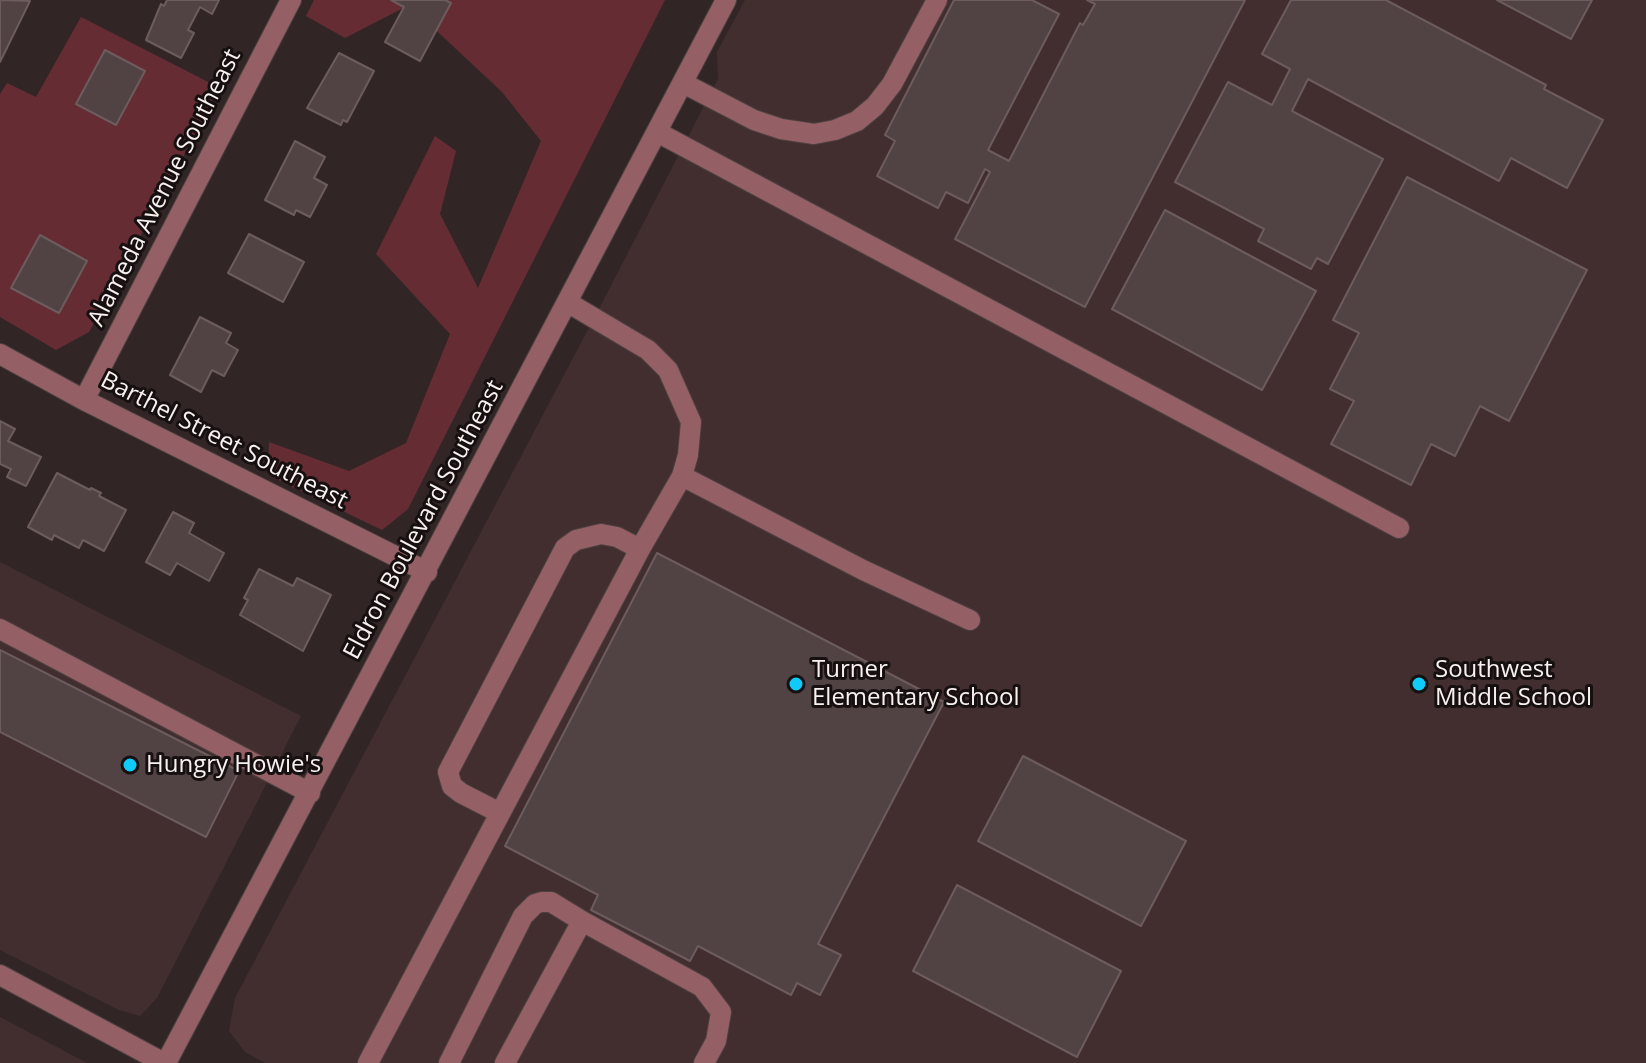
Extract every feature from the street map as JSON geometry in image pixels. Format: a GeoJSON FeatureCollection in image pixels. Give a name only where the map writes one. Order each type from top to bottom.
{"type":"FeatureCollection","features":[{"type":"Feature","properties":{"kind":"street","name":"Alameda Avenue Southeast"},"geometry":{"type":"LineString","coordinates":[[84,400],[291,0]]}},
{"type":"Feature","properties":{"kind":"street","name":"Eldron Boulevard Southeast"},"geometry":{"type":"LineString","coordinates":[[165,1063],[427,572],[726,0]]}},
{"type":"Feature","properties":{"kind":"street"},"geometry":{"type":"LineString","coordinates":[[683,83],[754,120],[781,129],[814,134],[835,130],[857,121],[875,106],[892,84],[937,0]]}},
{"type":"Feature","properties":{"kind":"street"},"geometry":{"type":"LineString","coordinates":[[657,132],[1399,528]]}},
{"type":"Feature","properties":{"kind":"street"},"geometry":{"type":"LineString","coordinates":[[368,1063],[640,549],[682,476],[688,455],[691,422],[668,370],[648,350],[567,302]]}},
{"type":"Feature","properties":{"kind":"street","name":"Barthel Street Southeast"},"geometry":{"type":"LineString","coordinates":[[0,354],[84,400],[427,572]]}},
{"type":"Feature","properties":{"kind":"street"},"geometry":{"type":"LineString","coordinates":[[682,476],[863,570],[970,620]]}},
{"type":"Feature","properties":{"kind":"street"},"geometry":{"type":"LineString","coordinates":[[500,813],[452,786],[448,772],[565,548],[576,540],[601,534],[617,537],[640,549]]}},
{"type":"Feature","properties":{"kind":"street"},"geometry":{"type":"LineString","coordinates":[[0,629],[310,793]]}},
{"type":"Feature","properties":{"kind":"street"},"geometry":{"type":"LineString","coordinates":[[449,1063],[523,916],[535,904],[551,902],[702,987],[721,1012],[716,1041],[704,1063]]}},
{"type":"Feature","properties":{"kind":"street"},"geometry":{"type":"LineString","coordinates":[[505,1063],[582,921]]}},
{"type":"Feature","properties":{"kind":"street"},"geometry":{"type":"LineString","coordinates":[[0,975],[165,1063]]}},
{"type":"Feature","properties":{"kind":"shaded area"},"geometry":{"type":"Polygon","coordinates":[[[314,0],[665,0],[408,509],[382,530],[268,475],[269,442],[349,471],[406,443],[450,334],[376,254],[435,136],[456,151],[440,214],[478,288],[541,141],[502,92],[409,5],[345,38],[306,16],[314,0]]]}},
{"type":"Feature","properties":{"kind":"shaded area"},"geometry":{"type":"Polygon","coordinates":[[[745,0],[1646,0],[1646,1063],[265,1063],[245,1052],[229,1031],[235,998],[718,79],[717,52],[745,0]]]}},
{"type":"Feature","properties":{"kind":"shaded area"},"geometry":{"type":"Polygon","coordinates":[[[81,17],[220,88],[89,332],[56,350],[0,317],[0,94],[7,83],[36,97],[81,17]]]}},
{"type":"Feature","properties":{"kind":"shaded area"},"geometry":{"type":"Polygon","coordinates":[[[0,562],[301,716],[157,998],[140,1016],[119,1010],[0,950],[0,562]]]}},
{"type":"Feature","properties":{"kind":"shaded area"},"geometry":{"type":"Polygon","coordinates":[[[0,1017],[87,1063],[0,1063],[0,1017]]]}},
{"type":"Feature","properties":{"kind":"building"},"geometry":{"type":"Polygon","coordinates":[[[0,0],[30,1],[0,62],[0,0]]]}},
{"type":"Feature","properties":{"kind":"building"},"geometry":{"type":"Polygon","coordinates":[[[167,0],[219,0],[212,14],[200,7],[188,30],[194,33],[181,58],[146,40],[161,4],[164,6],[167,0]]]}},
{"type":"Feature","properties":{"kind":"building"},"geometry":{"type":"Polygon","coordinates":[[[391,0],[445,0],[451,3],[420,61],[385,42],[404,7],[391,0]]]}},
{"type":"Feature","properties":{"kind":"building"},"geometry":{"type":"Polygon","coordinates":[[[954,0],[1032,0],[1059,14],[988,150],[1009,161],[1080,23],[1083,25],[1095,4],[1087,0],[1245,0],[1085,307],[955,239],[990,172],[985,169],[968,203],[946,192],[938,208],[877,176],[895,141],[885,135],[954,0]]]}},
{"type":"Feature","properties":{"kind":"building"},"geometry":{"type":"Polygon","coordinates":[[[1291,0],[1386,0],[1546,85],[1544,89],[1603,120],[1567,188],[1511,158],[1499,181],[1308,79],[1292,111],[1383,159],[1328,264],[1317,258],[1311,269],[1258,241],[1264,229],[1175,182],[1228,82],[1272,105],[1290,69],[1262,54],[1291,0]]]}},
{"type":"Feature","properties":{"kind":"building"},"geometry":{"type":"Polygon","coordinates":[[[1497,0],[1592,0],[1571,39],[1497,0]]]}},
{"type":"Feature","properties":{"kind":"building"},"geometry":{"type":"Polygon","coordinates":[[[105,50],[145,71],[116,125],[76,104],[105,50]]]}},
{"type":"Feature","properties":{"kind":"building"},"geometry":{"type":"Polygon","coordinates":[[[339,53],[374,71],[347,122],[343,120],[341,125],[307,108],[339,53]]]}},
{"type":"Feature","properties":{"kind":"building"},"geometry":{"type":"Polygon","coordinates":[[[295,141],[325,157],[314,178],[327,185],[310,217],[296,210],[294,215],[265,200],[295,141]]]}},
{"type":"Feature","properties":{"kind":"building"},"geometry":{"type":"Polygon","coordinates":[[[1407,177],[1587,270],[1509,421],[1480,406],[1455,456],[1431,444],[1411,485],[1331,444],[1354,401],[1330,389],[1359,333],[1333,320],[1407,177]]]}},
{"type":"Feature","properties":{"kind":"building"},"geometry":{"type":"Polygon","coordinates":[[[1165,210],[1316,291],[1262,390],[1112,309],[1165,210]]]}},
{"type":"Feature","properties":{"kind":"building"},"geometry":{"type":"Polygon","coordinates":[[[249,234],[304,262],[283,302],[228,273],[249,234]]]}},
{"type":"Feature","properties":{"kind":"building"},"geometry":{"type":"Polygon","coordinates":[[[40,235],[87,261],[59,313],[11,288],[40,235]]]}},
{"type":"Feature","properties":{"kind":"building"},"geometry":{"type":"Polygon","coordinates":[[[200,317],[231,333],[226,343],[238,350],[224,376],[212,370],[201,392],[170,375],[200,317]]]}},
{"type":"Feature","properties":{"kind":"building"},"geometry":{"type":"Polygon","coordinates":[[[0,421],[15,429],[8,441],[41,457],[26,486],[7,477],[11,469],[0,464],[0,421]]]}},
{"type":"Feature","properties":{"kind":"building"},"geometry":{"type":"Polygon","coordinates":[[[57,473],[101,493],[99,496],[126,510],[104,551],[83,540],[79,548],[54,535],[52,540],[28,527],[57,473]]]}},
{"type":"Feature","properties":{"kind":"building"},"geometry":{"type":"Polygon","coordinates":[[[173,512],[194,523],[189,533],[224,553],[209,581],[177,563],[170,575],[146,562],[173,512]]]}},
{"type":"Feature","properties":{"kind":"building"},"geometry":{"type":"Polygon","coordinates":[[[657,553],[944,702],[818,944],[841,955],[820,995],[797,983],[791,995],[698,946],[690,961],[591,910],[598,895],[505,846],[657,553]]]}},
{"type":"Feature","properties":{"kind":"building"},"geometry":{"type":"Polygon","coordinates":[[[259,569],[293,586],[297,578],[331,595],[303,651],[240,615],[248,600],[244,598],[259,569]]]}},
{"type":"Feature","properties":{"kind":"building"},"geometry":{"type":"Polygon","coordinates":[[[0,650],[239,771],[206,837],[0,732],[0,650]]]}},
{"type":"Feature","properties":{"kind":"building"},"geometry":{"type":"Polygon","coordinates":[[[1023,756],[1186,841],[1141,926],[978,841],[1023,756]]]}},
{"type":"Feature","properties":{"kind":"building"},"geometry":{"type":"Polygon","coordinates":[[[957,885],[1121,971],[1077,1057],[913,971],[957,885]]]}},
{"type":"Feature","properties":{"kind":"place","name":"Turner Elementary School"},"geometry":{"type":"Point","coordinates":[796,684]}},
{"type":"Feature","properties":{"kind":"place","name":"Southwest Middle School"},"geometry":{"type":"Point","coordinates":[1419,684]}},
{"type":"Feature","properties":{"kind":"place","name":"Hungry Howie's"},"geometry":{"type":"Point","coordinates":[130,765]}}]}
